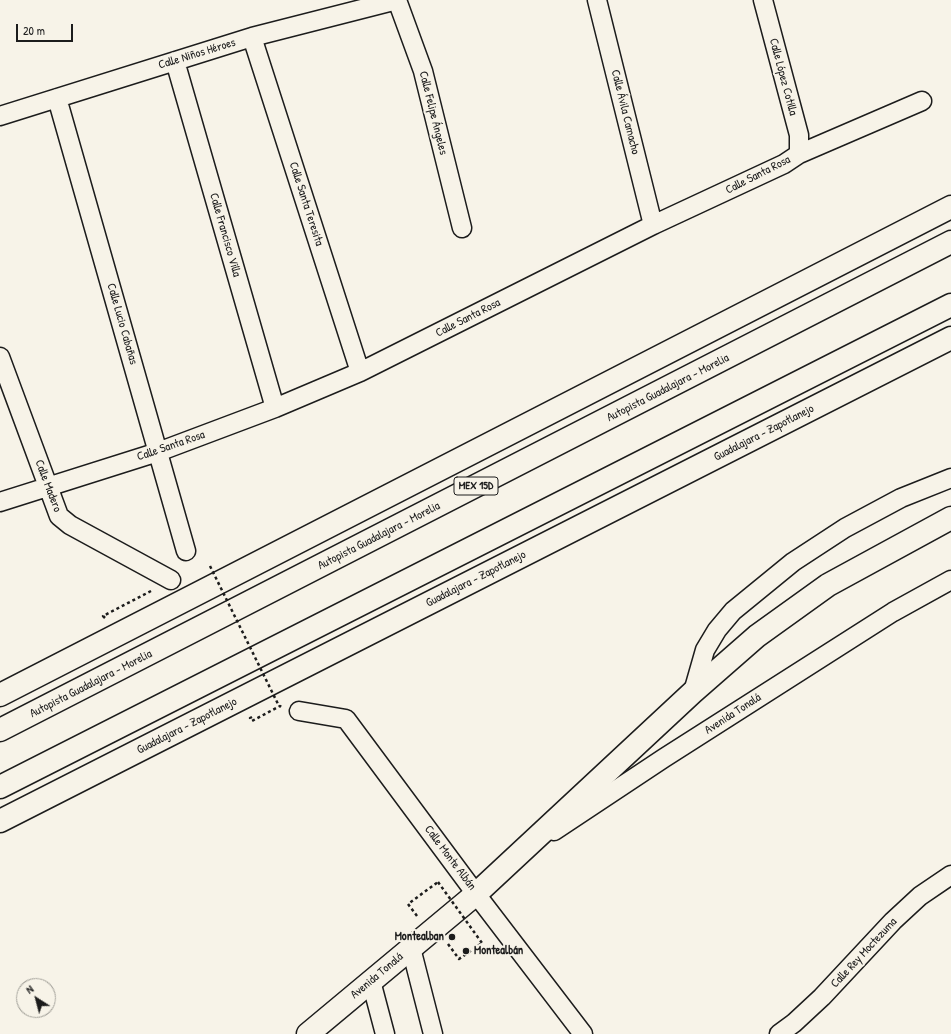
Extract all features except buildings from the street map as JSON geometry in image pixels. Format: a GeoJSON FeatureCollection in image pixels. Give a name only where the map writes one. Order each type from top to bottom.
{"type":"FeatureCollection","features":[{"type":"Feature","properties":{"kind":"main road"},"geometry":{"type":"LineString","coordinates":[[0,694],[951,207]]}},
{"type":"Feature","properties":{"kind":"main road","name":"Autopista Guadalajara - Morelia"},"geometry":{"type":"LineString","coordinates":[[0,730],[951,242]]}},
{"type":"Feature","properties":{"kind":"main road"},"geometry":{"type":"LineString","coordinates":[[0,786],[951,305]]}},
{"type":"Feature","properties":{"kind":"main road","name":"Guadalajara - Zapotlanejo"},"geometry":{"type":"LineString","coordinates":[[0,821],[951,338]]}},
{"type":"Feature","properties":{"kind":"main road","name":"Avenida Tonalá"},"geometry":{"type":"LineString","coordinates":[[308,1034],[476,894],[693,692],[757,636],[828,585],[951,518]]}},
{"type":"Feature","properties":{"kind":"street","name":"Calle Niños Héroes"},"geometry":{"type":"LineString","coordinates":[[0,116],[252,37],[397,0]]}},
{"type":"Feature","properties":{"kind":"street","name":"Calle Felipe Ángeles"},"geometry":{"type":"LineString","coordinates":[[397,0],[423,71],[462,228]]}},
{"type":"Feature","properties":{"kind":"street","name":"Calle Ávila Camacho"},"geometry":{"type":"LineString","coordinates":[[597,0],[653,225]]}},
{"type":"Feature","properties":{"kind":"street","name":"Calle López Cotilla"},"geometry":{"type":"LineString","coordinates":[[763,0],[799,135],[799,154]]}},
{"type":"Feature","properties":{"kind":"street","name":"Calle Santa Teresita"},"geometry":{"type":"LineString","coordinates":[[252,37],[360,372]]}},
{"type":"Feature","properties":{"kind":"street","name":"Calle Francisco Villa"},"geometry":{"type":"LineString","coordinates":[[174,61],[275,408]]}},
{"type":"Feature","properties":{"kind":"street","name":"Calle Lucio Cabañas"},"geometry":{"type":"LineString","coordinates":[[57,98],[186,551]]}},
{"type":"Feature","properties":{"kind":"street","name":"Calle Santa Rosa"},"geometry":{"type":"LineString","coordinates":[[0,502],[158,452],[275,408],[360,372],[653,225],[784,164],[799,154],[922,101]]}},
{"type":"Feature","properties":{"kind":"street","name":"Calle Madero"},"geometry":{"type":"LineString","coordinates":[[0,357],[47,486],[57,512],[62,520],[172,580]]}},
{"type":"Feature","properties":{"kind":"street"},"geometry":{"type":"LineString","coordinates":[[693,692],[705,650],[717,630],[732,611],[738,606],[793,562],[844,528],[901,498],[951,478]]}},
{"type":"Feature","properties":{"kind":"street","name":"Avenida Tonalá"},"geometry":{"type":"LineString","coordinates":[[518,855],[664,758],[880,620],[951,580]]}},
{"type":"Feature","properties":{"kind":"street","name":"Calle Monte Albán"},"geometry":{"type":"LineString","coordinates":[[299,711],[346,719],[476,894],[583,1034]]}},
{"type":"Feature","properties":{"kind":"street","name":"Calle Rey Moctezuma"},"geometry":{"type":"LineString","coordinates":[[779,1034],[794,1023],[822,997],[893,921],[920,896],[951,874]]}},
{"type":"Feature","properties":{"kind":"street"},"geometry":{"type":"LineString","coordinates":[[411,948],[433,1034]]}},
{"type":"Feature","properties":{"kind":"street"},"geometry":{"type":"LineString","coordinates":[[371,981],[385,1034]]}},
{"type":"Feature","properties":{"kind":"path"},"geometry":{"type":"LineString","coordinates":[[210,566],[278,704],[250,718],[252,721],[280,706],[299,711]]}},
{"type":"Feature","properties":{"kind":"path"},"geometry":{"type":"LineString","coordinates":[[408,904],[438,882],[482,943],[459,959]]}},
{"type":"Feature","properties":{"kind":"place","name":"Montealban"},"geometry":{"type":"Point","coordinates":[452,937]}},
{"type":"Feature","properties":{"kind":"place","name":"Montealbán"},"geometry":{"type":"Point","coordinates":[466,951]}}]}
